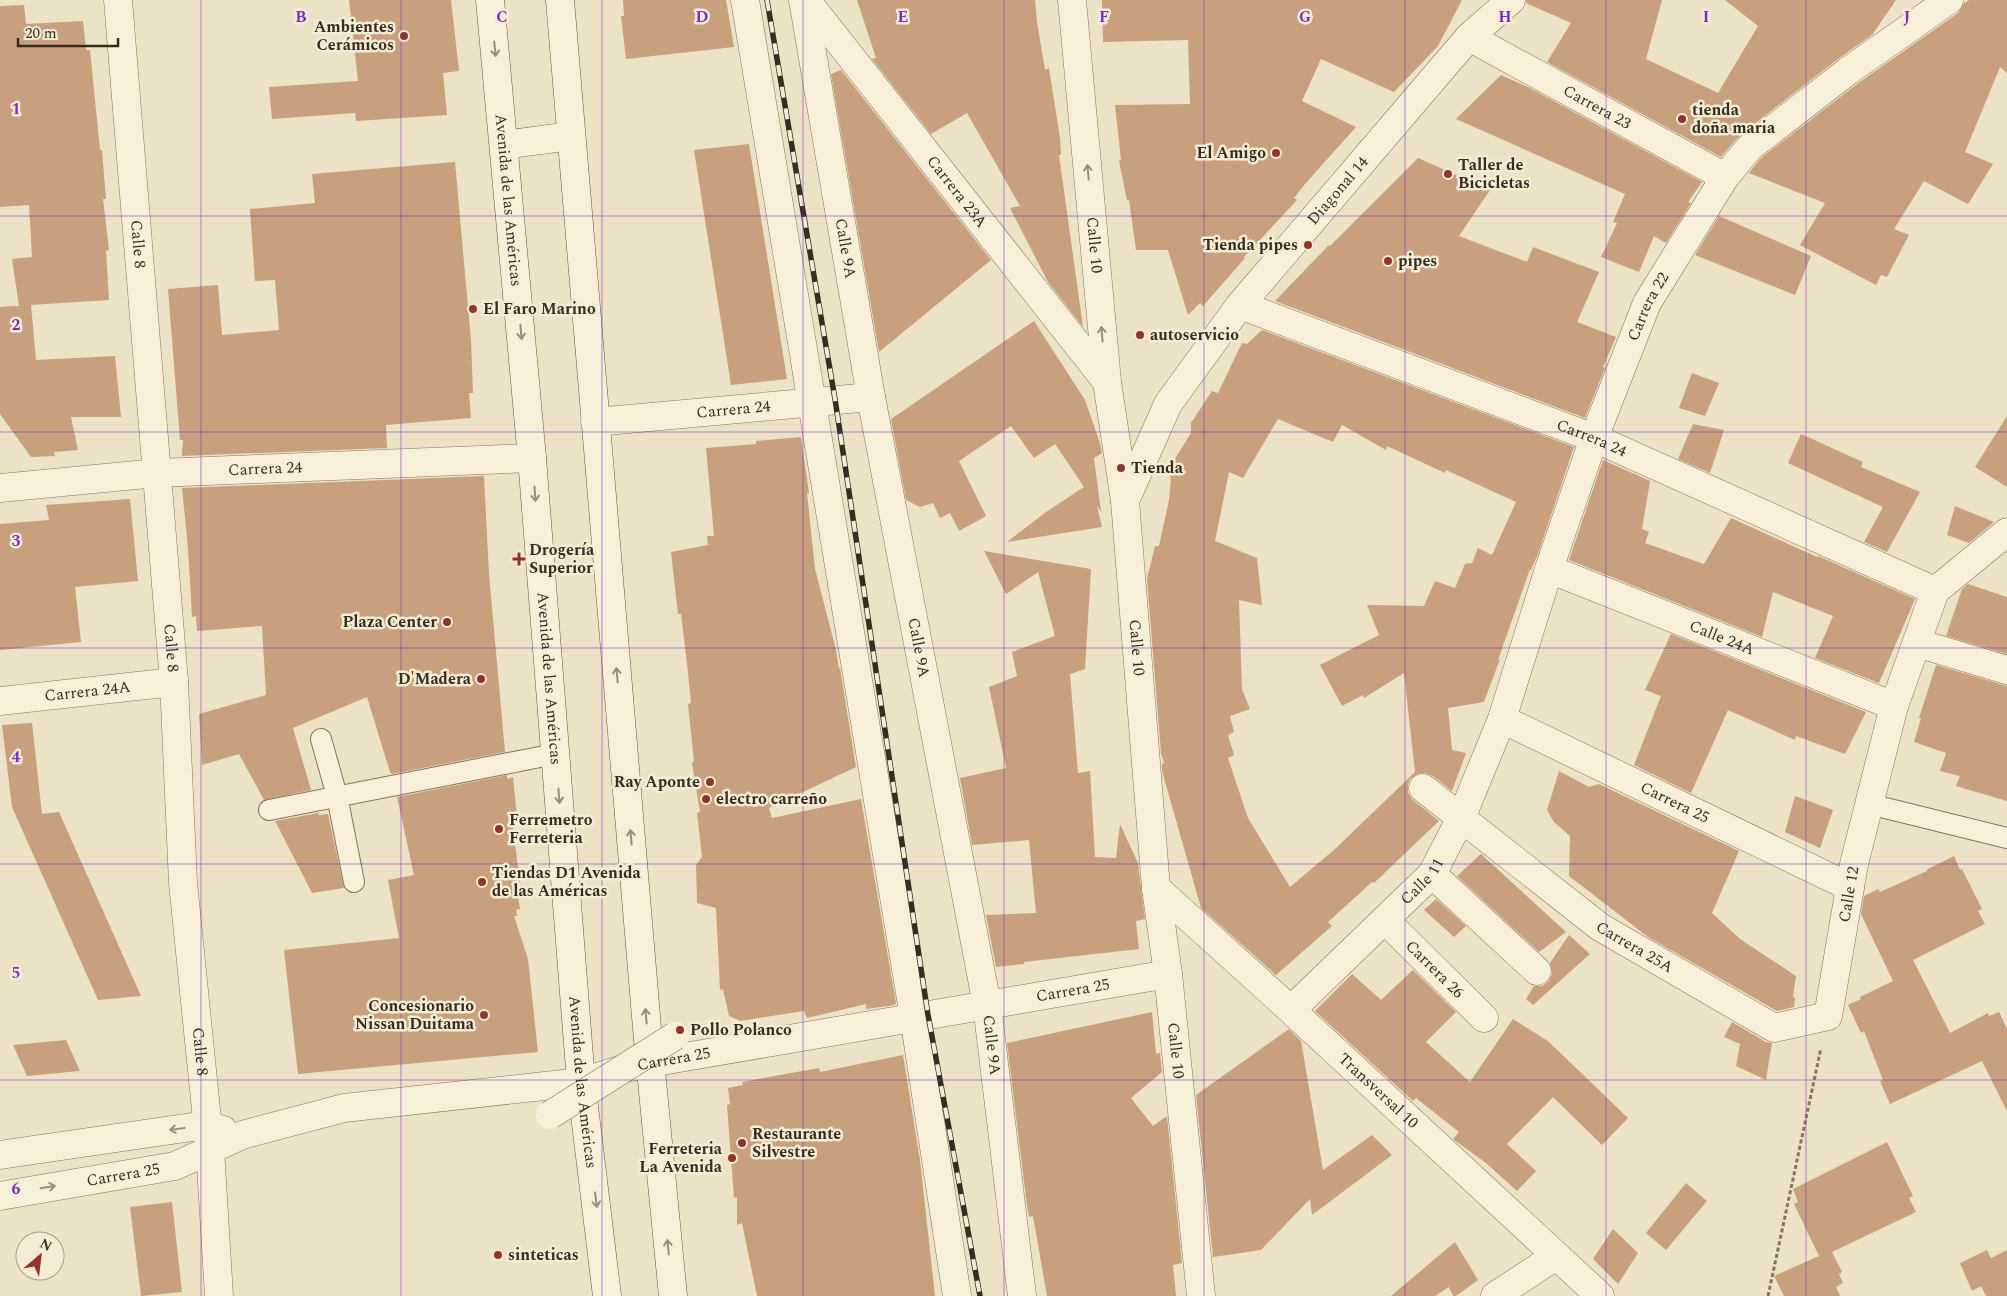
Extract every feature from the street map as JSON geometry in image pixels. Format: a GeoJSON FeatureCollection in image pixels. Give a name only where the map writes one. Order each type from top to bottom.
{"type":"FeatureCollection","features":[{"type":"Feature","properties":{"kind":"street","name":"Calle 8"},"geometry":{"type":"LineString","coordinates":[[118,0],[174,682],[184,884],[208,1137],[219,1296]]}},
{"type":"Feature","properties":{"kind":"street","name":"Avenida de las Américas"},"geometry":{"type":"LineString","coordinates":[[490,0],[532,458],[581,1082],[607,1296]]}},
{"type":"Feature","properties":{"kind":"street"},"geometry":{"type":"LineString","coordinates":[[560,0],[650,1063],[673,1296]]}},
{"type":"Feature","properties":{"kind":"street"},"geometry":{"type":"LineString","coordinates":[[745,0],[914,1017],[957,1296]]}},
{"type":"Feature","properties":{"kind":"street","name":"Carrera 23A"},"geometry":{"type":"LineString","coordinates":[[805,0],[1107,382]]}},
{"type":"Feature","properties":{"kind":"street","name":"Calle 9A"},"geometry":{"type":"LineString","coordinates":[[805,0],[871,397],[987,1005],[1022,1296]]}},
{"type":"Feature","properties":{"kind":"street","name":"Calle 10"},"geometry":{"type":"LineString","coordinates":[[1072,0],[1107,382],[1125,502],[1156,888],[1168,974],[1201,1296]]}},
{"type":"Feature","properties":{"kind":"street","name":"Diagonal 14"},"geometry":{"type":"LineString","coordinates":[[1125,502],[1168,404],[1240,305],[1469,37],[1511,0]]}},
{"type":"Feature","properties":{"kind":"street","name":"Carrera 22"},"geometry":{"type":"LineString","coordinates":[[1502,718],[1549,569],[1594,438],[1647,303],[1725,177],[1750,147],[1848,71],[1949,0]]}},
{"type":"Feature","properties":{"kind":"street","name":"Carrera 23"},"geometry":{"type":"LineString","coordinates":[[1469,37],[1725,177]]}},
{"type":"Feature","properties":{"kind":"street"},"geometry":{"type":"LineString","coordinates":[[504,145],[571,136]]}},
{"type":"Feature","properties":{"kind":"street","name":"Carrera 24"},"geometry":{"type":"LineString","coordinates":[[1240,305],[1594,438],[1935,591]]}},
{"type":"Feature","properties":{"kind":"street","name":"Carrera 24"},"geometry":{"type":"LineString","coordinates":[[595,422],[871,397]]}},
{"type":"Feature","properties":{"kind":"street","name":"Carrera 24"},"geometry":{"type":"LineString","coordinates":[[0,488],[157,473],[532,458]]}},
{"type":"Feature","properties":{"kind":"street"},"geometry":{"type":"LineString","coordinates":[[1935,591],[2007,532]]}},
{"type":"Feature","properties":{"kind":"street","name":"Calle 24A"},"geometry":{"type":"LineString","coordinates":[[1549,569],[1894,706]]}},
{"type":"Feature","properties":{"kind":"street","name":"Calle 12"},"geometry":{"type":"LineString","coordinates":[[1828,1016],[1850,887],[1869,804],[1894,706],[1935,591]]}},
{"type":"Feature","properties":{"kind":"street"},"geometry":{"type":"LineString","coordinates":[[1917,643],[2007,670]]}},
{"type":"Feature","properties":{"kind":"street","name":"Carrera 24A"},"geometry":{"type":"LineString","coordinates":[[0,701],[174,682]]}},
{"type":"Feature","properties":{"kind":"street","name":"Carrera 25"},"geometry":{"type":"LineString","coordinates":[[1502,718],[1850,887]]}},
{"type":"Feature","properties":{"kind":"street","name":"Calle 11"},"geometry":{"type":"LineString","coordinates":[[1291,1010],[1432,874],[1462,816],[1502,718]]}},
{"type":"Feature","properties":{"kind":"street","name":"Carrera 25A"},"geometry":{"type":"LineString","coordinates":[[1423,788],[1462,816],[1600,927],[1774,1028],[1828,1016]]}},
{"type":"Feature","properties":{"kind":"street"},"geometry":{"type":"LineString","coordinates":[[1432,874],[1537,971]]}},
{"type":"Feature","properties":{"kind":"street","name":"Transversal 10"},"geometry":{"type":"LineString","coordinates":[[1156,888],[1291,1010],[1600,1296]]}},
{"type":"Feature","properties":{"kind":"street","name":"Carrera 26"},"geometry":{"type":"LineString","coordinates":[[1384,920],[1484,1018]]}},
{"type":"Feature","properties":{"kind":"street","name":"Carrera 25"},"geometry":{"type":"LineString","coordinates":[[0,1155],[242,1135],[344,1108],[581,1082],[626,1068],[650,1063],[1168,974]]}},
{"type":"Feature","properties":{"kind":"street"},"geometry":{"type":"LineString","coordinates":[[550,1115],[674,1036]]}},
{"type":"Feature","properties":{"kind":"street","name":"Carrera 25"},"geometry":{"type":"LineString","coordinates":[[0,1196],[175,1166],[208,1137]]}},
{"type":"Feature","properties":{"kind":"street"},"geometry":{"type":"LineString","coordinates":[[1495,1296],[1556,1256]]}},
{"type":"Feature","properties":{"kind":"lane"},"geometry":{"type":"LineString","coordinates":[[320,740],[337,796],[354,882]]}},
{"type":"Feature","properties":{"kind":"lane"},"geometry":{"type":"LineString","coordinates":[[269,810],[555,754]]}},
{"type":"Feature","properties":{"kind":"lane"},"geometry":{"type":"LineString","coordinates":[[1869,804],[2007,838]]}},
{"type":"Feature","properties":{"kind":"path"},"geometry":{"type":"LineString","coordinates":[[1768,1296],[1828,1016]]}},
{"type":"Feature","properties":{"kind":"building"},"geometry":{"type":"Polygon","coordinates":[[[349,0],[451,0],[459,71],[443,73],[447,115],[356,121],[355,113],[272,119],[269,87],[358,81],[349,0]]]}},
{"type":"Feature","properties":{"kind":"building"},"geometry":{"type":"Polygon","coordinates":[[[623,0],[726,0],[734,47],[626,59],[621,16],[624,16],[623,0]]]}},
{"type":"Feature","properties":{"kind":"building"},"geometry":{"type":"Polygon","coordinates":[[[857,0],[1035,0],[1045,70],[1049,68],[1060,138],[1061,155],[1059,155],[1083,327],[1048,282],[1010,208],[1020,206],[967,113],[931,134],[872,59],[876,58],[857,0]]]}},
{"type":"Feature","properties":{"kind":"building"},"geometry":{"type":"Polygon","coordinates":[[[1102,0],[1462,0],[1438,46],[1394,92],[1321,59],[1302,101],[1356,127],[1305,184],[1294,198],[1297,200],[1244,257],[1203,306],[1200,303],[1188,315],[1168,250],[1136,250],[1129,200],[1127,200],[1119,161],[1121,160],[1115,105],[1190,104],[1188,40],[1103,42],[1102,0]]]}},
{"type":"Feature","properties":{"kind":"building"},"geometry":{"type":"Polygon","coordinates":[[[1526,0],[1662,0],[1646,59],[1718,93],[1758,26],[1725,0],[1896,0],[1872,35],[1740,135],[1721,157],[1547,62],[1571,23],[1526,3],[1526,0]]]}},
{"type":"Feature","properties":{"kind":"building"},"geometry":{"type":"Polygon","coordinates":[[[1969,0],[2007,0],[2007,73],[2000,67],[1965,152],[1993,164],[1968,204],[1924,181],[1894,229],[1909,235],[1887,277],[1881,275],[1876,285],[1800,245],[1825,203],[1749,173],[1761,158],[1857,84],[1958,13],[1964,3],[1969,0]]]}},
{"type":"Feature","properties":{"kind":"building"},"geometry":{"type":"Polygon","coordinates":[[[24,5],[26,24],[83,21],[86,50],[90,50],[106,199],[103,199],[109,250],[106,251],[109,300],[31,305],[36,360],[115,356],[121,417],[71,417],[78,450],[54,452],[55,456],[31,457],[0,414],[0,307],[19,306],[12,259],[32,257],[29,205],[0,207],[0,6],[24,5]]]}},
{"type":"Feature","properties":{"kind":"building"},"geometry":{"type":"Polygon","coordinates":[[[841,70],[991,260],[879,352],[831,74],[841,70]]]}},
{"type":"Feature","properties":{"kind":"building"},"geometry":{"type":"Polygon","coordinates":[[[1501,75],[1530,88],[1702,182],[1688,202],[1691,203],[1666,243],[1654,236],[1639,272],[1601,257],[1617,223],[1613,222],[1625,194],[1456,119],[1501,75]]]}},
{"type":"Feature","properties":{"kind":"building"},"geometry":{"type":"Polygon","coordinates":[[[749,144],[787,379],[731,385],[694,150],[749,144]]]}},
{"type":"Feature","properties":{"kind":"building"},"geometry":{"type":"Polygon","coordinates":[[[1418,158],[1490,190],[1459,236],[1527,262],[1533,247],[1599,272],[1577,322],[1616,337],[1585,418],[1275,301],[1418,158]]]}},
{"type":"Feature","properties":{"kind":"building"},"geometry":{"type":"Polygon","coordinates":[[[455,162],[471,340],[473,393],[469,393],[471,418],[386,425],[387,448],[182,456],[183,440],[180,440],[168,289],[218,285],[222,335],[279,330],[275,280],[255,281],[250,209],[315,203],[312,174],[455,162]]]}},
{"type":"Feature","properties":{"kind":"building"},"geometry":{"type":"Polygon","coordinates":[[[1719,216],[1811,256],[1795,295],[1695,255],[1719,216]]]}},
{"type":"Feature","properties":{"kind":"building"},"geometry":{"type":"Polygon","coordinates":[[[1034,321],[1085,400],[1100,443],[1102,453],[1094,458],[1101,512],[1097,506],[1102,527],[1007,542],[1046,512],[1084,487],[1055,444],[1034,458],[1011,426],[959,461],[986,516],[959,531],[950,513],[940,518],[933,503],[920,507],[906,500],[891,419],[1034,321]]]}},
{"type":"Feature","properties":{"kind":"building"},"geometry":{"type":"Polygon","coordinates":[[[1262,330],[1574,447],[1538,554],[1530,569],[1484,702],[1448,708],[1452,750],[1466,753],[1452,791],[1433,776],[1425,773],[1417,774],[1410,779],[1408,793],[1413,800],[1439,821],[1374,883],[1372,882],[1328,922],[1332,926],[1276,975],[1201,908],[1162,771],[1162,764],[1164,763],[1161,753],[1147,579],[1155,546],[1159,546],[1169,500],[1173,462],[1191,433],[1191,423],[1212,391],[1218,393],[1242,343],[1247,344],[1262,330]],[[1278,419],[1243,478],[1229,472],[1215,541],[1257,558],[1262,605],[1239,600],[1242,689],[1250,709],[1230,716],[1234,732],[1228,735],[1234,755],[1228,758],[1248,818],[1290,887],[1335,849],[1415,772],[1404,673],[1364,698],[1363,695],[1342,706],[1320,665],[1379,635],[1367,605],[1424,606],[1435,581],[1455,588],[1465,564],[1472,563],[1478,548],[1492,555],[1516,502],[1446,470],[1445,473],[1387,446],[1386,450],[1342,425],[1333,442],[1278,419]]]}},
{"type":"Feature","properties":{"kind":"building"},"geometry":{"type":"Polygon","coordinates":[[[1692,373],[1719,383],[1705,416],[1679,408],[1692,373]]]}},
{"type":"Feature","properties":{"kind":"building"},"geometry":{"type":"Polygon","coordinates":[[[2007,416],[2007,487],[1975,467],[2007,416]]]}},
{"type":"Feature","properties":{"kind":"building"},"geometry":{"type":"Polygon","coordinates":[[[1693,424],[1724,430],[1710,473],[1678,459],[1693,424]]]}},
{"type":"Feature","properties":{"kind":"building"},"geometry":{"type":"Polygon","coordinates":[[[1801,434],[1863,462],[1861,467],[1920,492],[1887,552],[1864,542],[1883,507],[1788,463],[1801,434]]]}},
{"type":"Feature","properties":{"kind":"building"},"geometry":{"type":"Polygon","coordinates":[[[801,437],[809,493],[807,493],[815,569],[840,668],[856,767],[769,808],[772,818],[861,799],[896,1003],[895,1005],[866,1009],[866,1004],[807,1018],[804,1011],[740,1021],[729,1016],[723,989],[720,990],[716,908],[697,903],[696,865],[702,857],[697,813],[700,812],[692,763],[694,761],[688,704],[691,703],[687,663],[681,614],[678,614],[671,552],[708,545],[707,536],[714,536],[706,448],[756,444],[756,441],[801,437]]]}},
{"type":"Feature","properties":{"kind":"building"},"geometry":{"type":"Polygon","coordinates":[[[1603,460],[1650,481],[1642,529],[1649,532],[1645,543],[1704,564],[1731,518],[1915,599],[1879,683],[1815,658],[1833,616],[1773,592],[1762,637],[1569,560],[1603,460]]]}},
{"type":"Feature","properties":{"kind":"building"},"geometry":{"type":"Polygon","coordinates":[[[484,476],[489,574],[505,752],[392,774],[367,697],[293,728],[311,790],[264,800],[239,754],[202,765],[199,714],[266,695],[262,626],[197,631],[196,616],[192,617],[182,488],[484,476]]]}},
{"type":"Feature","properties":{"kind":"building"},"geometry":{"type":"Polygon","coordinates":[[[130,499],[138,581],[75,587],[81,642],[0,650],[0,524],[49,520],[46,505],[130,499]]]}},
{"type":"Feature","properties":{"kind":"building"},"geometry":{"type":"Polygon","coordinates":[[[1955,506],[1994,522],[1969,543],[1947,535],[1955,506]]]}},
{"type":"Feature","properties":{"kind":"building"},"geometry":{"type":"Polygon","coordinates":[[[984,551],[1091,569],[1085,669],[1070,674],[1078,773],[1090,771],[1095,857],[1116,858],[1120,824],[1138,863],[1145,919],[1136,921],[1139,949],[996,967],[986,915],[1036,913],[1029,840],[972,845],[960,778],[1006,768],[989,687],[1017,676],[1012,652],[1055,636],[1038,572],[1006,594],[984,551]]]}},
{"type":"Feature","properties":{"kind":"building"},"geometry":{"type":"Polygon","coordinates":[[[1968,584],[2007,597],[2007,654],[1946,636],[1962,589],[1968,584]]]}},
{"type":"Feature","properties":{"kind":"building"},"geometry":{"type":"Polygon","coordinates":[[[1671,634],[1866,712],[1845,754],[1796,736],[1795,740],[1728,710],[1691,793],[1634,765],[1661,696],[1645,690],[1671,634]]]}},
{"type":"Feature","properties":{"kind":"building"},"geometry":{"type":"Polygon","coordinates":[[[1936,665],[2007,686],[2007,801],[1956,786],[1960,776],[1940,771],[1946,753],[1914,742],[1921,718],[1919,718],[1936,665]]]}},
{"type":"Feature","properties":{"kind":"building"},"geometry":{"type":"Polygon","coordinates":[[[32,723],[42,814],[59,812],[141,996],[98,1000],[12,807],[2,725],[32,723]]]}},
{"type":"Feature","properties":{"kind":"building"},"geometry":{"type":"Polygon","coordinates":[[[1559,771],[1589,787],[1599,784],[1739,851],[1712,913],[1740,939],[1796,976],[1793,997],[1795,998],[1794,1007],[1777,1011],[1648,937],[1569,876],[1570,836],[1554,822],[1547,810],[1559,771]]]}},
{"type":"Feature","properties":{"kind":"building"},"geometry":{"type":"Polygon","coordinates":[[[507,775],[507,779],[513,777],[517,818],[512,820],[520,883],[516,884],[520,909],[516,910],[517,916],[514,916],[528,959],[538,1052],[298,1074],[284,950],[399,938],[388,880],[414,875],[397,797],[507,775]]]}},
{"type":"Feature","properties":{"kind":"building"},"geometry":{"type":"Polygon","coordinates":[[[1795,796],[1833,810],[1820,848],[1785,832],[1795,796]]]}},
{"type":"Feature","properties":{"kind":"building"},"geometry":{"type":"Polygon","coordinates":[[[318,813],[319,815],[328,814],[344,888],[312,893],[275,821],[318,813]]]}},
{"type":"Feature","properties":{"kind":"building"},"geometry":{"type":"Polygon","coordinates":[[[1481,854],[1566,932],[1539,952],[1457,876],[1481,854]]]}},
{"type":"Feature","properties":{"kind":"building"},"geometry":{"type":"Polygon","coordinates":[[[1954,856],[1982,909],[1978,911],[1985,924],[1913,960],[1950,1033],[1988,1013],[1989,1016],[1999,1012],[2007,1029],[2007,1111],[1982,1061],[1890,1104],[1880,1081],[1883,1080],[1864,1031],[1861,1033],[1848,1005],[1893,981],[1861,914],[1864,896],[1878,889],[1880,892],[1927,871],[1954,856]]]}},
{"type":"Feature","properties":{"kind":"building"},"geometry":{"type":"Polygon","coordinates":[[[1436,899],[1466,926],[1454,937],[1424,910],[1436,899]]]}},
{"type":"Feature","properties":{"kind":"building"},"geometry":{"type":"Polygon","coordinates":[[[1569,935],[1590,954],[1533,1005],[1526,999],[1534,986],[1542,986],[1549,981],[1552,974],[1550,963],[1569,935]]]}},
{"type":"Feature","properties":{"kind":"building"},"geometry":{"type":"Polygon","coordinates":[[[1413,970],[1456,1012],[1426,1042],[1470,1082],[1513,1019],[1548,1041],[1628,1118],[1602,1145],[1553,1097],[1507,1144],[1536,1171],[1517,1191],[1486,1163],[1453,1139],[1459,1132],[1416,1098],[1413,1101],[1315,1011],[1352,974],[1381,1000],[1413,970]]]}},
{"type":"Feature","properties":{"kind":"building"},"geometry":{"type":"Polygon","coordinates":[[[1152,1012],[1156,1054],[1160,1053],[1162,1072],[1131,1098],[1153,1126],[1167,1116],[1182,1263],[1173,1265],[1176,1296],[1047,1296],[1033,1216],[1029,1217],[1027,1206],[1007,1043],[1152,1012]]]}},
{"type":"Feature","properties":{"kind":"building"},"geometry":{"type":"Polygon","coordinates":[[[1732,1022],[1766,1042],[1772,1043],[1766,1080],[1736,1066],[1740,1044],[1724,1037],[1732,1022]]]}},
{"type":"Feature","properties":{"kind":"building"},"geometry":{"type":"Polygon","coordinates":[[[1289,1029],[1301,1041],[1323,1170],[1372,1135],[1392,1155],[1312,1215],[1310,1199],[1261,1250],[1213,1257],[1196,1095],[1289,1029]]]}},
{"type":"Feature","properties":{"kind":"building"},"geometry":{"type":"Polygon","coordinates":[[[66,1040],[80,1071],[27,1076],[13,1045],[66,1040]]]}},
{"type":"Feature","properties":{"kind":"building"},"geometry":{"type":"Polygon","coordinates":[[[903,1055],[920,1160],[935,1296],[757,1296],[742,1223],[737,1225],[737,1197],[734,1198],[727,1105],[730,1104],[728,1088],[743,1085],[742,1082],[819,1068],[820,1072],[903,1055]]]}},
{"type":"Feature","properties":{"kind":"building"},"geometry":{"type":"Polygon","coordinates":[[[1887,1142],[1913,1196],[1909,1198],[1916,1212],[1832,1252],[1842,1272],[1839,1274],[1843,1283],[1836,1287],[1840,1296],[1784,1296],[1774,1276],[1819,1256],[1794,1204],[1798,1202],[1793,1189],[1887,1142]]]}},
{"type":"Feature","properties":{"kind":"building"},"geometry":{"type":"Polygon","coordinates":[[[1686,1183],[1707,1201],[1666,1250],[1646,1233],[1686,1183]]]}},
{"type":"Feature","properties":{"kind":"building"},"geometry":{"type":"Polygon","coordinates":[[[172,1202],[182,1292],[141,1296],[130,1207],[172,1202]]]}},
{"type":"Feature","properties":{"kind":"building"},"geometry":{"type":"Polygon","coordinates":[[[1613,1229],[1638,1253],[1618,1284],[1593,1259],[1613,1229]]]}},
{"type":"Feature","properties":{"kind":"building"},"geometry":{"type":"Polygon","coordinates":[[[1455,1242],[1478,1280],[1456,1296],[1453,1296],[1449,1287],[1435,1296],[1391,1296],[1455,1242]]]}},
{"type":"Feature","properties":{"kind":"building"},"geometry":{"type":"Polygon","coordinates":[[[1987,1250],[1991,1258],[2007,1250],[2007,1296],[1986,1296],[1981,1286],[1972,1291],[1960,1263],[1987,1250]]]}},
{"type":"Feature","properties":{"kind":"railway"},"geometry":{"type":"LineString","coordinates":[[767,0],[835,399],[928,1015],[980,1296]]}},
{"type":"Feature","properties":{"kind":"place","name":"Ambientes Cerámicos"},"geometry":{"type":"Point","coordinates":[404,36]}},
{"type":"Feature","properties":{"kind":"place","name":"tienda doña maria"},"geometry":{"type":"Point","coordinates":[1682,119]}},
{"type":"Feature","properties":{"kind":"place","name":"El Amigo"},"geometry":{"type":"Point","coordinates":[1276,153]}},
{"type":"Feature","properties":{"kind":"place","name":"Taller de Bicicletas"},"geometry":{"type":"Point","coordinates":[1448,174]}},
{"type":"Feature","properties":{"kind":"place","name":"Tienda pipes"},"geometry":{"type":"Point","coordinates":[1308,245]}},
{"type":"Feature","properties":{"kind":"place","name":"pipes"},"geometry":{"type":"Point","coordinates":[1388,261]}},
{"type":"Feature","properties":{"kind":"place","name":"El Faro Marino"},"geometry":{"type":"Point","coordinates":[473,309]}},
{"type":"Feature","properties":{"kind":"place","name":"autoservicio"},"geometry":{"type":"Point","coordinates":[1140,335]}},
{"type":"Feature","properties":{"kind":"place","name":"Tienda"},"geometry":{"type":"Point","coordinates":[1121,468]}},
{"type":"Feature","properties":{"kind":"place","name":"Drogería Superior"},"geometry":{"type":"Point","coordinates":[519,559]}},
{"type":"Feature","properties":{"kind":"place","name":"Plaza Center"},"geometry":{"type":"Point","coordinates":[447,622]}},
{"type":"Feature","properties":{"kind":"place","name":"D'Madera"},"geometry":{"type":"Point","coordinates":[481,679]}},
{"type":"Feature","properties":{"kind":"place","name":"Ray Aponte"},"geometry":{"type":"Point","coordinates":[710,782]}},
{"type":"Feature","properties":{"kind":"place","name":"electro carreño"},"geometry":{"type":"Point","coordinates":[706,799]}},
{"type":"Feature","properties":{"kind":"place","name":"Ferremetro Ferreteria"},"geometry":{"type":"Point","coordinates":[499,829]}},
{"type":"Feature","properties":{"kind":"place","name":"Tiendas D1 Avenida de las Américas"},"geometry":{"type":"Point","coordinates":[482,882]}},
{"type":"Feature","properties":{"kind":"place","name":"Concesionario Nissan Duitama"},"geometry":{"type":"Point","coordinates":[484,1015]}},
{"type":"Feature","properties":{"kind":"place","name":"Pollo Polanco"},"geometry":{"type":"Point","coordinates":[680,1030]}},
{"type":"Feature","properties":{"kind":"place","name":"Restaurante Silvestre"},"geometry":{"type":"Point","coordinates":[742,1143]}},
{"type":"Feature","properties":{"kind":"place","name":"Ferreteria La Avenida"},"geometry":{"type":"Point","coordinates":[732,1158]}},
{"type":"Feature","properties":{"kind":"place","name":"sinteticas"},"geometry":{"type":"Point","coordinates":[498,1255]}}]}
